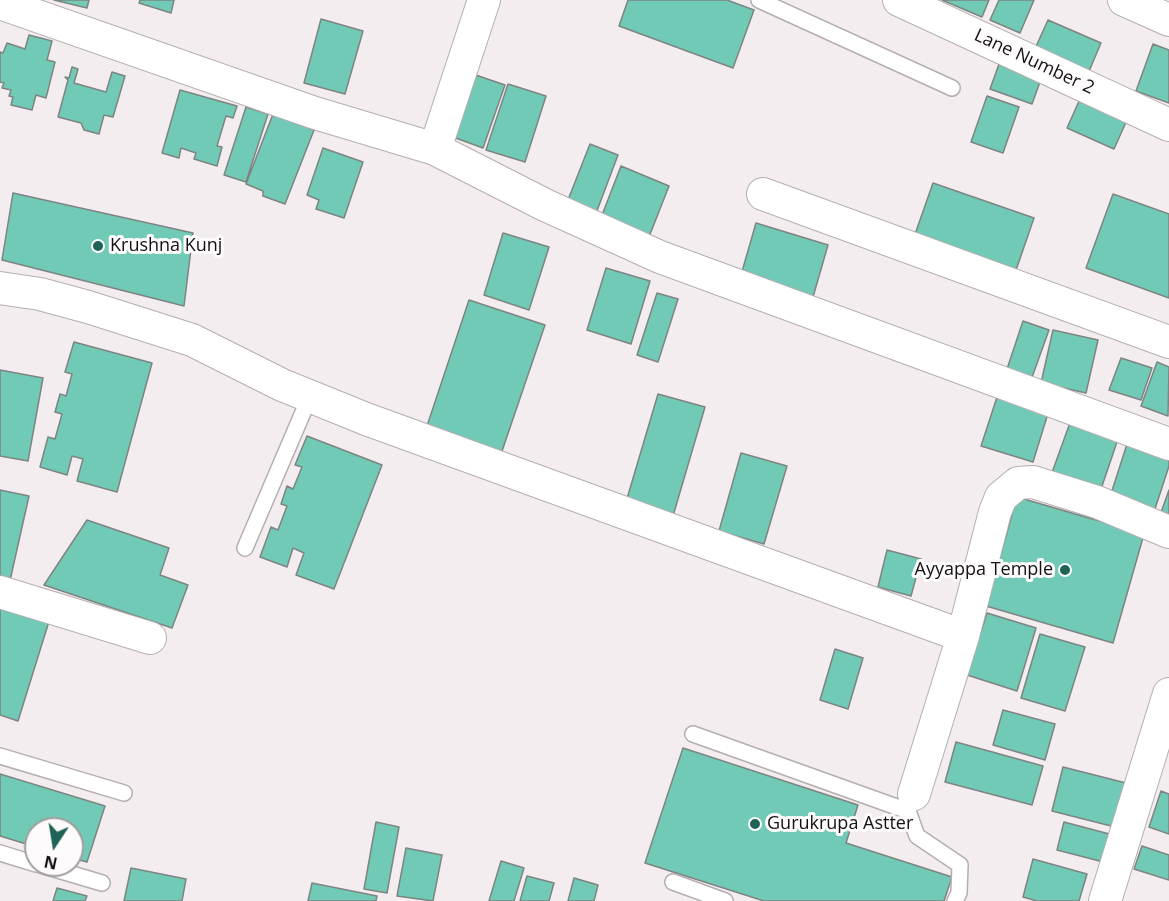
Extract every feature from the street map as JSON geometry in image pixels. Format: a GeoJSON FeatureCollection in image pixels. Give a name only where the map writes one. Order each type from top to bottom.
{"type":"FeatureCollection","features":[{"type":"Feature","properties":{"kind":"street"},"geometry":{"type":"LineString","coordinates":[[435,149],[484,0]]}},
{"type":"Feature","properties":{"kind":"street","name":"Lane Number 2"},"geometry":{"type":"LineString","coordinates":[[899,0],[1169,125]]}},
{"type":"Feature","properties":{"kind":"street"},"geometry":{"type":"LineString","coordinates":[[1124,0],[1169,20]]}},
{"type":"Feature","properties":{"kind":"street"},"geometry":{"type":"LineString","coordinates":[[0,3],[315,113],[435,149],[545,205],[660,257],[1169,444]]}},
{"type":"Feature","properties":{"kind":"street"},"geometry":{"type":"LineString","coordinates":[[763,194],[1169,342]]}},
{"type":"Feature","properties":{"kind":"street"},"geometry":{"type":"LineString","coordinates":[[0,288],[88,307],[192,340],[310,396],[366,419],[963,636]]}},
{"type":"Feature","properties":{"kind":"street"},"geometry":{"type":"LineString","coordinates":[[911,802],[963,636],[995,512],[1001,497],[1018,483],[1033,482],[1097,502],[1169,532]]}},
{"type":"Feature","properties":{"kind":"street"},"geometry":{"type":"LineString","coordinates":[[0,592],[150,638]]}},
{"type":"Feature","properties":{"kind":"street"},"geometry":{"type":"LineString","coordinates":[[1105,901],[1169,694]]}},
{"type":"Feature","properties":{"kind":"lane"},"geometry":{"type":"LineString","coordinates":[[766,2],[952,88]]}},
{"type":"Feature","properties":{"kind":"lane"},"geometry":{"type":"LineString","coordinates":[[245,548],[310,396]]}},
{"type":"Feature","properties":{"kind":"lane"},"geometry":{"type":"LineString","coordinates":[[693,734],[911,802],[917,836],[960,865],[958,893],[955,901]]}},
{"type":"Feature","properties":{"kind":"lane"},"geometry":{"type":"LineString","coordinates":[[0,756],[124,793]]}},
{"type":"Feature","properties":{"kind":"lane"},"geometry":{"type":"LineString","coordinates":[[0,853],[24,860]]}},
{"type":"Feature","properties":{"kind":"lane"},"geometry":{"type":"LineString","coordinates":[[82,877],[102,883]]}},
{"type":"Feature","properties":{"kind":"lane"},"geometry":{"type":"LineString","coordinates":[[673,882],[725,901]]}},
{"type":"Feature","properties":{"kind":"building"},"geometry":{"type":"Polygon","coordinates":[[[54,0],[89,0],[87,8],[54,0]]]}},
{"type":"Feature","properties":{"kind":"building"},"geometry":{"type":"Polygon","coordinates":[[[140,0],[174,0],[171,13],[139,3],[140,0]]]}},
{"type":"Feature","properties":{"kind":"building"},"geometry":{"type":"Polygon","coordinates":[[[628,0],[727,0],[754,10],[733,68],[619,26],[628,0]]]}},
{"type":"Feature","properties":{"kind":"building"},"geometry":{"type":"Polygon","coordinates":[[[942,0],[989,0],[982,17],[942,0]]]}},
{"type":"Feature","properties":{"kind":"building"},"geometry":{"type":"Polygon","coordinates":[[[999,0],[1034,0],[1020,33],[990,20],[999,0]]]}},
{"type":"Feature","properties":{"kind":"building"},"geometry":{"type":"Polygon","coordinates":[[[321,19],[363,31],[345,94],[304,83],[321,19]]]}},
{"type":"Feature","properties":{"kind":"building"},"geometry":{"type":"Polygon","coordinates":[[[1048,20],[1101,43],[1087,76],[1033,53],[1048,20]]]}},
{"type":"Feature","properties":{"kind":"building"},"geometry":{"type":"Polygon","coordinates":[[[29,35],[52,41],[47,60],[55,62],[46,98],[36,95],[32,110],[11,105],[13,97],[9,96],[11,90],[2,88],[4,83],[0,82],[0,52],[3,53],[7,43],[25,49],[29,35]]]}},
{"type":"Feature","properties":{"kind":"building"},"geometry":{"type":"Polygon","coordinates":[[[1153,44],[1169,50],[1169,103],[1136,91],[1153,44]]]}},
{"type":"Feature","properties":{"kind":"building"},"geometry":{"type":"Polygon","coordinates":[[[1003,53],[1045,68],[1032,104],[990,89],[1003,53]]]}},
{"type":"Feature","properties":{"kind":"building"},"geometry":{"type":"Polygon","coordinates":[[[72,67],[78,69],[74,83],[106,92],[112,72],[125,76],[113,117],[104,115],[99,134],[84,130],[81,123],[58,117],[68,80],[65,77],[69,78],[72,67]]]}},
{"type":"Feature","properties":{"kind":"building"},"geometry":{"type":"Polygon","coordinates":[[[464,71],[505,85],[483,148],[442,133],[464,71]]]}},
{"type":"Feature","properties":{"kind":"building"},"geometry":{"type":"Polygon","coordinates":[[[508,84],[546,96],[525,162],[486,150],[508,84]]]}},
{"type":"Feature","properties":{"kind":"building"},"geometry":{"type":"Polygon","coordinates":[[[180,90],[237,106],[233,118],[226,116],[217,146],[222,147],[217,166],[194,159],[196,153],[181,148],[179,158],[162,153],[180,90]]]}},
{"type":"Feature","properties":{"kind":"building"},"geometry":{"type":"Polygon","coordinates":[[[1084,90],[1131,111],[1114,149],[1067,128],[1084,90]]]}},
{"type":"Feature","properties":{"kind":"building"},"geometry":{"type":"Polygon","coordinates":[[[987,96],[1019,107],[1003,153],[971,142],[987,96]]]}},
{"type":"Feature","properties":{"kind":"building"},"geometry":{"type":"Polygon","coordinates":[[[246,107],[268,114],[246,182],[224,175],[246,107]]]}},
{"type":"Feature","properties":{"kind":"building"},"geometry":{"type":"Polygon","coordinates":[[[273,114],[314,130],[285,204],[263,196],[263,191],[246,184],[273,114]]]}},
{"type":"Feature","properties":{"kind":"building"},"geometry":{"type":"Polygon","coordinates":[[[590,144],[618,155],[595,216],[566,205],[590,144]]]}},
{"type":"Feature","properties":{"kind":"building"},"geometry":{"type":"Polygon","coordinates":[[[323,148],[363,162],[344,218],[316,209],[319,200],[307,195],[323,148]]]}},
{"type":"Feature","properties":{"kind":"building"},"geometry":{"type":"Polygon","coordinates":[[[621,166],[669,186],[647,242],[599,223],[621,166]]]}},
{"type":"Feature","properties":{"kind":"building"},"geometry":{"type":"Polygon","coordinates":[[[933,183],[1034,218],[1014,276],[913,240],[933,183]]]}},
{"type":"Feature","properties":{"kind":"building","name":"Krushna Kunj"},"geometry":{"type":"Polygon","coordinates":[[[13,193],[193,233],[184,306],[2,260],[13,193]]]}},
{"type":"Feature","properties":{"kind":"building"},"geometry":{"type":"Polygon","coordinates":[[[1113,194],[1169,214],[1169,298],[1086,268],[1113,194]]]}},
{"type":"Feature","properties":{"kind":"building"},"geometry":{"type":"Polygon","coordinates":[[[756,223],[828,245],[813,297],[741,275],[756,223]]]}},
{"type":"Feature","properties":{"kind":"building"},"geometry":{"type":"Polygon","coordinates":[[[503,233],[549,247],[529,310],[484,295],[503,233]]]}},
{"type":"Feature","properties":{"kind":"building"},"geometry":{"type":"Polygon","coordinates":[[[606,268],[650,281],[631,344],[587,330],[606,268]]]}},
{"type":"Feature","properties":{"kind":"building"},"geometry":{"type":"Polygon","coordinates":[[[657,293],[678,299],[658,362],[637,355],[657,293]]]}},
{"type":"Feature","properties":{"kind":"building"},"geometry":{"type":"Polygon","coordinates":[[[469,300],[545,325],[501,454],[426,429],[469,300]]]}},
{"type":"Feature","properties":{"kind":"building"},"geometry":{"type":"Polygon","coordinates":[[[1023,321],[1049,330],[1031,380],[1006,372],[1023,321]]]}},
{"type":"Feature","properties":{"kind":"building"},"geometry":{"type":"Polygon","coordinates":[[[1053,330],[1098,340],[1086,393],[1041,383],[1053,330]]]}},
{"type":"Feature","properties":{"kind":"building"},"geometry":{"type":"Polygon","coordinates":[[[74,342],[152,363],[117,492],[77,481],[83,459],[72,456],[67,475],[40,467],[48,437],[55,439],[62,414],[55,412],[60,394],[66,396],[72,374],[65,372],[74,342]]]}},
{"type":"Feature","properties":{"kind":"building"},"geometry":{"type":"Polygon","coordinates":[[[1121,358],[1152,368],[1141,400],[1109,390],[1121,358]]]}},
{"type":"Feature","properties":{"kind":"building"},"geometry":{"type":"Polygon","coordinates":[[[1157,362],[1169,367],[1168,416],[1141,406],[1157,362]]]}},
{"type":"Feature","properties":{"kind":"building"},"geometry":{"type":"Polygon","coordinates":[[[0,370],[43,378],[28,461],[0,456],[0,370]]]}},
{"type":"Feature","properties":{"kind":"building"},"geometry":{"type":"Polygon","coordinates":[[[999,391],[1050,407],[1033,462],[981,446],[999,391]]]}},
{"type":"Feature","properties":{"kind":"building"},"geometry":{"type":"Polygon","coordinates":[[[658,394],[705,407],[673,516],[626,502],[658,394]]]}},
{"type":"Feature","properties":{"kind":"building"},"geometry":{"type":"Polygon","coordinates":[[[1071,420],[1119,436],[1099,495],[1050,478],[1071,420]]]}},
{"type":"Feature","properties":{"kind":"building"},"geometry":{"type":"Polygon","coordinates":[[[307,436],[382,465],[334,589],[296,575],[304,553],[293,548],[287,567],[260,557],[271,527],[278,530],[287,506],[281,504],[287,486],[293,489],[302,467],[295,465],[307,436]]]}},
{"type":"Feature","properties":{"kind":"building"},"geometry":{"type":"Polygon","coordinates":[[[1127,444],[1169,458],[1169,466],[1153,515],[1109,500],[1127,444]]]}},
{"type":"Feature","properties":{"kind":"building"},"geometry":{"type":"Polygon","coordinates":[[[741,453],[787,466],[764,544],[719,531],[741,453]]]}},
{"type":"Feature","properties":{"kind":"building"},"geometry":{"type":"Polygon","coordinates":[[[0,490],[29,496],[9,585],[0,583],[0,490]]]}},
{"type":"Feature","properties":{"kind":"building"},"geometry":{"type":"Polygon","coordinates":[[[1169,490],[1169,522],[1159,518],[1169,490]]]}},
{"type":"Feature","properties":{"kind":"building","name":"Ayyappa Temple"},"geometry":{"type":"Polygon","coordinates":[[[1017,497],[1144,534],[1113,643],[986,606],[1017,497]]]}},
{"type":"Feature","properties":{"kind":"building"},"geometry":{"type":"Polygon","coordinates":[[[87,520],[169,548],[160,575],[188,585],[172,628],[44,585],[87,520]]]}},
{"type":"Feature","properties":{"kind":"building"},"geometry":{"type":"Polygon","coordinates":[[[887,550],[921,559],[911,596],[878,587],[887,550]]]}},
{"type":"Feature","properties":{"kind":"building"},"geometry":{"type":"Polygon","coordinates":[[[0,599],[51,615],[18,721],[0,715],[0,599]]]}},
{"type":"Feature","properties":{"kind":"building"},"geometry":{"type":"Polygon","coordinates":[[[987,613],[1036,628],[1017,691],[967,675],[987,613]]]}},
{"type":"Feature","properties":{"kind":"building"},"geometry":{"type":"Polygon","coordinates":[[[1040,634],[1085,647],[1065,711],[1021,698],[1040,634]]]}},
{"type":"Feature","properties":{"kind":"building"},"geometry":{"type":"Polygon","coordinates":[[[835,649],[863,658],[848,709],[820,700],[835,649]]]}},
{"type":"Feature","properties":{"kind":"building"},"geometry":{"type":"Polygon","coordinates":[[[1003,710],[1055,724],[1045,760],[993,745],[1003,710]]]}},
{"type":"Feature","properties":{"kind":"building"},"geometry":{"type":"Polygon","coordinates":[[[956,742],[1043,766],[1032,805],[945,782],[956,742]]]}},
{"type":"Feature","properties":{"kind":"building","name":"Gurukrupa Astter"},"geometry":{"type":"Polygon","coordinates":[[[683,748],[858,805],[846,843],[952,877],[944,901],[764,901],[645,863],[683,748]]]}},
{"type":"Feature","properties":{"kind":"building"},"geometry":{"type":"Polygon","coordinates":[[[1063,767],[1126,783],[1115,827],[1052,811],[1063,767]]]}},
{"type":"Feature","properties":{"kind":"building"},"geometry":{"type":"Polygon","coordinates":[[[0,774],[105,806],[87,862],[84,861],[84,817],[24,817],[24,843],[0,836],[0,774]]]}},
{"type":"Feature","properties":{"kind":"building"},"geometry":{"type":"Polygon","coordinates":[[[1161,791],[1169,794],[1169,834],[1149,827],[1161,791]]]}},
{"type":"Feature","properties":{"kind":"building"},"geometry":{"type":"Polygon","coordinates":[[[376,822],[399,827],[387,893],[364,889],[376,822]]]}},
{"type":"Feature","properties":{"kind":"building"},"geometry":{"type":"Polygon","coordinates":[[[1064,822],[1117,836],[1111,864],[1057,850],[1064,822]]]}},
{"type":"Feature","properties":{"kind":"building"},"geometry":{"type":"Polygon","coordinates":[[[1142,846],[1169,855],[1169,880],[1134,869],[1142,846]]]}},
{"type":"Feature","properties":{"kind":"building"},"geometry":{"type":"Polygon","coordinates":[[[406,848],[442,855],[433,901],[397,896],[406,848]]]}},
{"type":"Feature","properties":{"kind":"building"},"geometry":{"type":"Polygon","coordinates":[[[1033,859],[1087,874],[1079,901],[1037,901],[1023,897],[1033,859]]]}},
{"type":"Feature","properties":{"kind":"building"},"geometry":{"type":"Polygon","coordinates":[[[501,861],[524,868],[514,901],[489,901],[501,861]]]}},
{"type":"Feature","properties":{"kind":"building"},"geometry":{"type":"Polygon","coordinates":[[[131,868],[186,879],[182,901],[124,901],[131,868]]]}},
{"type":"Feature","properties":{"kind":"building"},"geometry":{"type":"Polygon","coordinates":[[[527,876],[554,883],[549,901],[520,901],[527,876]]]}},
{"type":"Feature","properties":{"kind":"building"},"geometry":{"type":"Polygon","coordinates":[[[574,878],[598,885],[594,901],[568,901],[574,878]]]}},
{"type":"Feature","properties":{"kind":"building"},"geometry":{"type":"Polygon","coordinates":[[[312,883],[377,896],[376,901],[308,901],[312,883]]]}},
{"type":"Feature","properties":{"kind":"building"},"geometry":{"type":"Polygon","coordinates":[[[57,888],[87,896],[85,901],[53,901],[57,888]]]}},
{"type":"Feature","properties":{"kind":"place","name":"Krushna Kunj"},"geometry":{"type":"Point","coordinates":[98,246]}},
{"type":"Feature","properties":{"kind":"place","name":"Ayyappa Temple"},"geometry":{"type":"Point","coordinates":[1065,570]}},
{"type":"Feature","properties":{"kind":"place","name":"Gurukrupa Astter"},"geometry":{"type":"Point","coordinates":[755,824]}}]}
